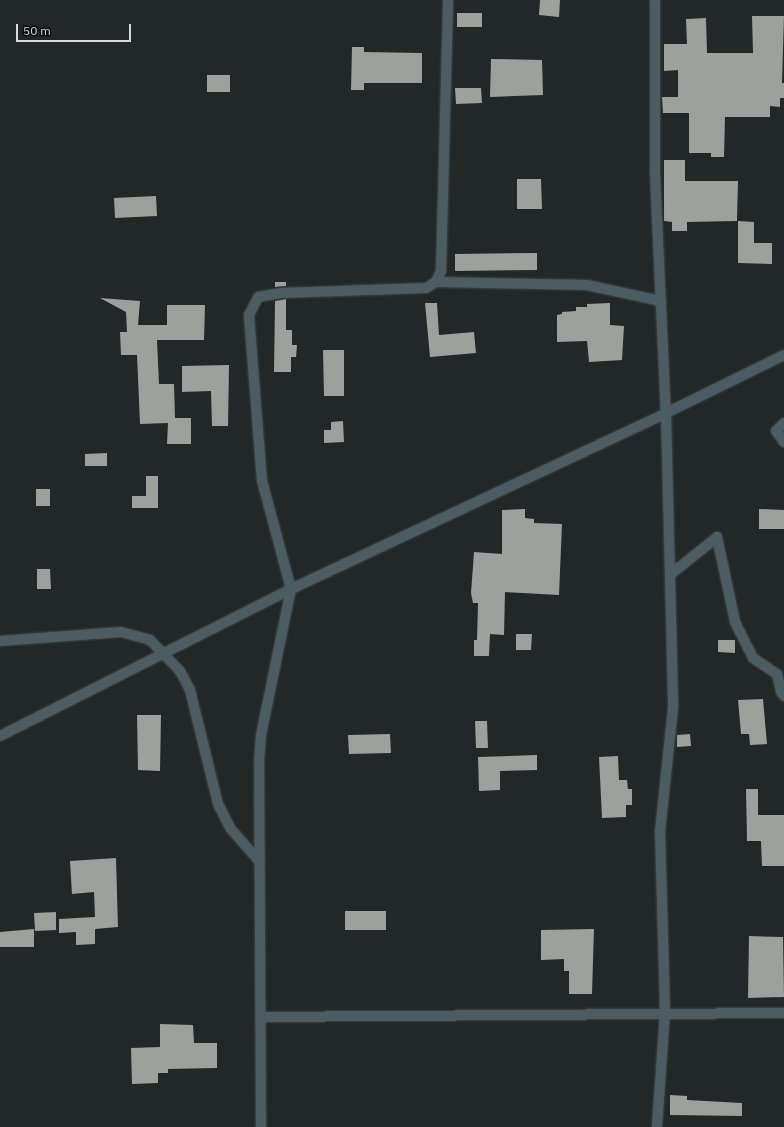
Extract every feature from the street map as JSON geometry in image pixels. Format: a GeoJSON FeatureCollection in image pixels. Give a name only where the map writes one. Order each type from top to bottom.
{"type":"FeatureCollection","features":[{"type":"Feature","properties":{"kind":"street"},"geometry":{"type":"LineString","coordinates":[[436,282],[441,271],[448,0]]}},
{"type":"Feature","properties":{"kind":"street"},"geometry":{"type":"LineString","coordinates":[[655,0],[655,174],[666,413],[673,708],[660,831],[665,1012],[657,1127]]}},
{"type":"Feature","properties":{"kind":"street"},"geometry":{"type":"LineString","coordinates":[[261,1127],[260,735],[291,589],[262,481],[249,315],[258,297],[281,293],[426,288],[436,282],[587,285],[660,301]]}},
{"type":"Feature","properties":{"kind":"street"},"geometry":{"type":"LineString","coordinates":[[0,736],[291,589],[666,413],[784,354]]}},
{"type":"Feature","properties":{"kind":"street"},"geometry":{"type":"LineString","coordinates":[[784,423],[776,431],[784,442]]}},
{"type":"Feature","properties":{"kind":"street"},"geometry":{"type":"LineString","coordinates":[[670,574],[717,537],[735,622],[753,658],[777,674],[781,692],[784,696]]}},
{"type":"Feature","properties":{"kind":"street"},"geometry":{"type":"LineString","coordinates":[[0,641],[121,632],[150,640],[180,671],[190,690],[218,804],[230,828],[260,862]]}},
{"type":"Feature","properties":{"kind":"street"},"geometry":{"type":"LineString","coordinates":[[261,1017],[665,1012],[784,1013]]}},
{"type":"Feature","properties":{"kind":"building"},"geometry":{"type":"Polygon","coordinates":[[[540,0],[560,0],[559,17],[539,15],[540,0]]]}},
{"type":"Feature","properties":{"kind":"building"},"geometry":{"type":"Polygon","coordinates":[[[457,13],[482,13],[482,27],[457,27],[457,13]]]}},
{"type":"Feature","properties":{"kind":"building"},"geometry":{"type":"Polygon","coordinates":[[[752,16],[784,16],[782,83],[784,83],[784,98],[780,98],[780,107],[770,106],[770,117],[725,117],[724,157],[711,157],[711,153],[689,153],[689,113],[663,113],[662,97],[678,97],[678,70],[664,71],[664,44],[687,44],[686,19],[706,18],[707,53],[753,53],[752,16]]]}},
{"type":"Feature","properties":{"kind":"building"},"geometry":{"type":"Polygon","coordinates":[[[352,47],[364,47],[364,52],[422,53],[422,83],[364,83],[364,90],[351,90],[352,47]]]}},
{"type":"Feature","properties":{"kind":"building"},"geometry":{"type":"Polygon","coordinates":[[[491,59],[542,60],[543,95],[490,97],[491,59]]]}},
{"type":"Feature","properties":{"kind":"building"},"geometry":{"type":"Polygon","coordinates":[[[207,75],[230,75],[230,92],[207,92],[207,75]]]}},
{"type":"Feature","properties":{"kind":"building"},"geometry":{"type":"Polygon","coordinates":[[[455,88],[481,88],[482,103],[456,104],[455,88]]]}},
{"type":"Feature","properties":{"kind":"building"},"geometry":{"type":"Polygon","coordinates":[[[664,160],[685,160],[685,181],[738,181],[737,221],[687,222],[687,231],[672,231],[672,222],[664,221],[664,160]]]}},
{"type":"Feature","properties":{"kind":"building"},"geometry":{"type":"Polygon","coordinates":[[[517,179],[541,179],[542,209],[517,209],[517,179]]]}},
{"type":"Feature","properties":{"kind":"building"},"geometry":{"type":"Polygon","coordinates":[[[156,196],[157,216],[115,218],[114,198],[156,196]]]}},
{"type":"Feature","properties":{"kind":"building"},"geometry":{"type":"Polygon","coordinates":[[[738,221],[754,222],[754,243],[772,243],[772,264],[738,263],[738,221]]]}},
{"type":"Feature","properties":{"kind":"building"},"geometry":{"type":"Polygon","coordinates":[[[537,253],[537,270],[455,271],[455,254],[537,253]]]}},
{"type":"Feature","properties":{"kind":"building"},"geometry":{"type":"Polygon","coordinates":[[[275,282],[286,282],[286,286],[275,287],[275,282]]]}},
{"type":"Feature","properties":{"kind":"building"},"geometry":{"type":"Polygon","coordinates":[[[100,298],[140,301],[138,325],[167,325],[167,305],[205,305],[204,340],[157,340],[159,384],[174,384],[175,418],[191,418],[191,444],[167,444],[168,423],[140,424],[137,355],[121,355],[120,332],[127,332],[126,312],[100,298]]]}},
{"type":"Feature","properties":{"kind":"building"},"geometry":{"type":"Polygon","coordinates":[[[286,299],[286,330],[292,330],[292,345],[297,345],[296,357],[291,357],[291,372],[274,372],[275,301],[286,299]]]}},
{"type":"Feature","properties":{"kind":"building"},"geometry":{"type":"Polygon","coordinates":[[[425,303],[437,303],[439,335],[474,332],[476,353],[430,357],[425,303]]]}},
{"type":"Feature","properties":{"kind":"building"},"geometry":{"type":"Polygon","coordinates":[[[610,303],[610,325],[624,326],[622,360],[589,362],[587,341],[557,342],[557,315],[562,314],[562,312],[576,311],[576,307],[587,307],[587,304],[610,303]]]}},
{"type":"Feature","properties":{"kind":"building"},"geometry":{"type":"Polygon","coordinates":[[[323,350],[344,350],[344,396],[324,396],[323,350]]]}},
{"type":"Feature","properties":{"kind":"building"},"geometry":{"type":"Polygon","coordinates":[[[229,365],[228,426],[212,426],[211,391],[182,392],[182,366],[229,365]]]}},
{"type":"Feature","properties":{"kind":"building"},"geometry":{"type":"Polygon","coordinates":[[[343,421],[344,442],[324,443],[324,430],[331,430],[331,422],[343,421]]]}},
{"type":"Feature","properties":{"kind":"building"},"geometry":{"type":"Polygon","coordinates":[[[107,453],[107,466],[85,466],[85,454],[107,453]]]}},
{"type":"Feature","properties":{"kind":"building"},"geometry":{"type":"Polygon","coordinates":[[[146,476],[158,476],[158,508],[132,508],[132,496],[146,496],[146,476]]]}},
{"type":"Feature","properties":{"kind":"building"},"geometry":{"type":"Polygon","coordinates":[[[36,489],[50,489],[50,506],[36,506],[36,489]]]}},
{"type":"Feature","properties":{"kind":"building"},"geometry":{"type":"Polygon","coordinates":[[[525,509],[525,518],[534,519],[534,523],[562,524],[559,595],[505,592],[504,635],[490,634],[489,656],[474,656],[474,640],[477,640],[478,603],[473,603],[471,593],[474,552],[502,554],[502,510],[525,509]]]}},
{"type":"Feature","properties":{"kind":"building"},"geometry":{"type":"Polygon","coordinates":[[[759,509],[784,510],[784,529],[759,529],[759,509]]]}},
{"type":"Feature","properties":{"kind":"building"},"geometry":{"type":"Polygon","coordinates":[[[37,569],[50,569],[51,589],[37,589],[37,569]]]}},
{"type":"Feature","properties":{"kind":"building"},"geometry":{"type":"Polygon","coordinates":[[[516,634],[532,634],[531,650],[516,650],[516,634]]]}},
{"type":"Feature","properties":{"kind":"building"},"geometry":{"type":"Polygon","coordinates":[[[718,640],[735,640],[735,653],[718,652],[718,640]]]}},
{"type":"Feature","properties":{"kind":"building"},"geometry":{"type":"Polygon","coordinates":[[[763,699],[767,744],[750,745],[749,734],[741,734],[738,700],[763,699]]]}},
{"type":"Feature","properties":{"kind":"building"},"geometry":{"type":"Polygon","coordinates":[[[137,715],[161,715],[160,771],[138,770],[137,715]]]}},
{"type":"Feature","properties":{"kind":"building"},"geometry":{"type":"Polygon","coordinates":[[[475,721],[487,721],[488,748],[476,748],[475,721]]]}},
{"type":"Feature","properties":{"kind":"building"},"geometry":{"type":"Polygon","coordinates":[[[390,734],[391,753],[349,754],[348,735],[390,734]]]}},
{"type":"Feature","properties":{"kind":"building"},"geometry":{"type":"Polygon","coordinates":[[[690,734],[691,746],[677,747],[677,735],[690,734]]]}},
{"type":"Feature","properties":{"kind":"building"},"geometry":{"type":"Polygon","coordinates":[[[537,755],[537,770],[500,771],[500,790],[479,791],[478,757],[537,755]]]}},
{"type":"Feature","properties":{"kind":"building"},"geometry":{"type":"Polygon","coordinates":[[[618,756],[619,780],[627,780],[628,789],[632,789],[632,805],[626,805],[626,817],[602,818],[599,757],[618,756]]]}},
{"type":"Feature","properties":{"kind":"building"},"geometry":{"type":"Polygon","coordinates":[[[746,789],[758,789],[758,815],[784,815],[784,866],[762,866],[761,841],[747,841],[746,789]]]}},
{"type":"Feature","properties":{"kind":"building"},"geometry":{"type":"Polygon","coordinates":[[[116,858],[118,927],[95,929],[95,944],[76,945],[76,932],[59,933],[59,919],[95,917],[94,892],[72,894],[70,861],[116,858]]]}},
{"type":"Feature","properties":{"kind":"building"},"geometry":{"type":"Polygon","coordinates":[[[345,911],[386,911],[386,930],[345,930],[345,911]]]}},
{"type":"Feature","properties":{"kind":"building"},"geometry":{"type":"Polygon","coordinates":[[[56,912],[56,930],[35,931],[34,913],[56,912]]]}},
{"type":"Feature","properties":{"kind":"building"},"geometry":{"type":"Polygon","coordinates":[[[34,929],[34,947],[0,947],[0,932],[34,929]]]}},
{"type":"Feature","properties":{"kind":"building"},"geometry":{"type":"Polygon","coordinates":[[[594,929],[592,994],[569,994],[569,971],[564,971],[564,959],[541,960],[541,930],[594,929]]]}},
{"type":"Feature","properties":{"kind":"building"},"geometry":{"type":"Polygon","coordinates":[[[749,936],[783,937],[784,997],[748,998],[749,936]]]}},
{"type":"Feature","properties":{"kind":"building"},"geometry":{"type":"Polygon","coordinates":[[[160,1024],[193,1025],[194,1043],[217,1043],[217,1068],[168,1069],[168,1073],[158,1073],[158,1083],[132,1084],[131,1048],[160,1047],[160,1024]]]}},
{"type":"Feature","properties":{"kind":"building"},"geometry":{"type":"Polygon","coordinates":[[[670,1095],[687,1096],[687,1100],[742,1103],[742,1116],[670,1115],[670,1095]]]}}]}
